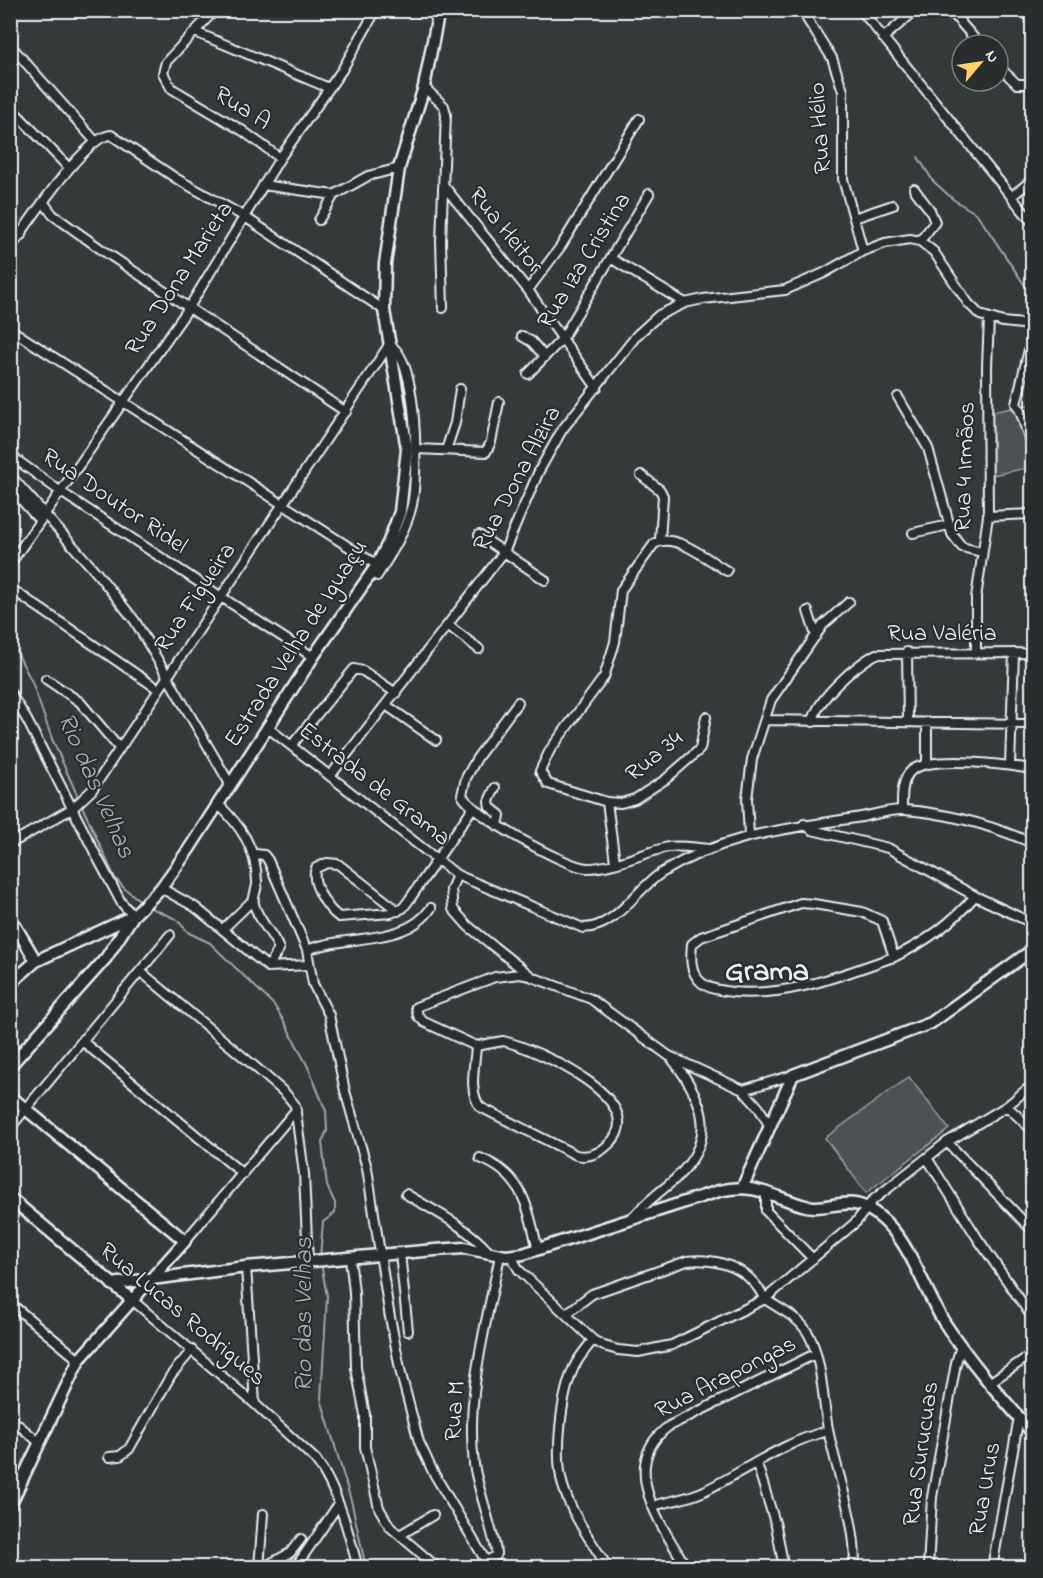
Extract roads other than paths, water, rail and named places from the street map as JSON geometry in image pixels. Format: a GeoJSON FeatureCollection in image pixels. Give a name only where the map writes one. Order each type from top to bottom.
{"type":"FeatureCollection","features":[{"type":"Feature","properties":{"kind":"street"},"geometry":{"type":"LineString","coordinates":[[215,10],[195,32],[329,88]]}},
{"type":"Feature","properties":{"kind":"street","name":"Rua Dona Marieta"},"geometry":{"type":"LineString","coordinates":[[10,564],[121,401],[188,309],[263,185],[329,88],[376,10]]}},
{"type":"Feature","properties":{"kind":"street","name":"Estrada Velha de Iguaçu"},"geometry":{"type":"LineString","coordinates":[[10,1066],[120,940],[136,913],[161,888],[313,657],[377,571],[400,512],[407,449],[384,310],[385,264],[399,168],[424,87],[439,10]]}},
{"type":"Feature","properties":{"kind":"street","name":"Rua Hélio"},"geometry":{"type":"LineString","coordinates":[[812,10],[807,20],[832,58],[843,91],[841,163],[846,194],[863,251]]}},
{"type":"Feature","properties":{"kind":"street"},"geometry":{"type":"LineString","coordinates":[[861,10],[1032,222]]}},
{"type":"Feature","properties":{"kind":"street"},"geometry":{"type":"LineString","coordinates":[[883,38],[916,10]]}},
{"type":"Feature","properties":{"kind":"street"},"geometry":{"type":"LineString","coordinates":[[950,10],[970,33]]}},
{"type":"Feature","properties":{"kind":"street","name":"Rua A"},"geometry":{"type":"LineString","coordinates":[[195,32],[163,67],[165,80],[181,96],[243,130],[280,158]]}},
{"type":"Feature","properties":{"kind":"street"},"geometry":{"type":"LineString","coordinates":[[10,45],[95,141]]}},
{"type":"Feature","properties":{"kind":"street"},"geometry":{"type":"LineString","coordinates":[[1010,77],[1017,84],[1032,84]]}},
{"type":"Feature","properties":{"kind":"street","name":"Rua Heitor"},"geometry":{"type":"LineString","coordinates":[[424,87],[446,110],[444,186],[528,290],[597,388]]}},
{"type":"Feature","properties":{"kind":"street"},"geometry":{"type":"LineString","coordinates":[[10,107],[69,168]]}},
{"type":"Feature","properties":{"kind":"street"},"geometry":{"type":"LineString","coordinates":[[528,290],[561,246],[639,119]]}},
{"type":"Feature","properties":{"kind":"street"},"geometry":{"type":"LineString","coordinates":[[10,249],[69,168],[95,141],[111,135],[177,179],[245,217],[384,310]]}},
{"type":"Feature","properties":{"kind":"street"},"geometry":{"type":"LineString","coordinates":[[319,220],[334,195],[368,176],[399,168]]}},
{"type":"Feature","properties":{"kind":"street"},"geometry":{"type":"LineString","coordinates":[[1012,196],[1032,180]]}},
{"type":"Feature","properties":{"kind":"street"},"geometry":{"type":"LineString","coordinates":[[263,185],[334,195]]}},
{"type":"Feature","properties":{"kind":"street"},"geometry":{"type":"LineString","coordinates":[[443,308],[441,241],[444,186]]}},
{"type":"Feature","properties":{"kind":"street"},"geometry":{"type":"LineString","coordinates":[[914,189],[930,210],[935,222],[920,241],[934,252],[968,303],[980,315],[989,319],[1032,325]]}},
{"type":"Feature","properties":{"kind":"street","name":"Rua Iza Cristina"},"geometry":{"type":"LineString","coordinates":[[528,374],[562,339],[649,194]]}},
{"type":"Feature","properties":{"kind":"street"},"geometry":{"type":"LineString","coordinates":[[44,203],[53,215],[188,309],[346,412]]}},
{"type":"Feature","properties":{"kind":"street"},"geometry":{"type":"LineString","coordinates":[[854,218],[893,205]]}},
{"type":"Feature","properties":{"kind":"street"},"geometry":{"type":"LineString","coordinates":[[10,223],[21,235]]}},
{"type":"Feature","properties":{"kind":"street","name":"Rua Dona Alzira"},"geometry":{"type":"LineString","coordinates":[[331,775],[504,552],[539,471],[562,430],[597,388],[636,335],[659,315],[685,303],[723,295],[785,290],[824,273],[863,251],[901,239],[920,241]]}},
{"type":"Feature","properties":{"kind":"street"},"geometry":{"type":"LineString","coordinates":[[612,259],[685,303]]}},
{"type":"Feature","properties":{"kind":"street","name":"Rua 4 Irmãos"},"geometry":{"type":"LineString","coordinates":[[976,652],[976,598],[988,516],[989,319]]}},
{"type":"Feature","properties":{"kind":"street"},"geometry":{"type":"LineString","coordinates":[[10,329],[283,505],[377,571],[398,542],[411,507],[417,449],[414,417],[401,356],[395,348],[389,345]]}},
{"type":"Feature","properties":{"kind":"street"},"geometry":{"type":"LineString","coordinates":[[522,336],[532,342],[544,356]]}},
{"type":"Feature","properties":{"kind":"street"},"geometry":{"type":"LineString","coordinates":[[1032,337],[1016,404],[1024,415],[1025,428],[1032,442]]}},
{"type":"Feature","properties":{"kind":"street","name":"Rua Figueira"},"geometry":{"type":"LineString","coordinates":[[10,844],[83,800],[389,345]]}},
{"type":"Feature","properties":{"kind":"street"},"geometry":{"type":"LineString","coordinates":[[446,450],[455,423],[459,389]]}},
{"type":"Feature","properties":{"kind":"street"},"geometry":{"type":"LineString","coordinates":[[898,397],[928,448],[949,525],[957,542],[981,552]]}},
{"type":"Feature","properties":{"kind":"street"},"geometry":{"type":"LineString","coordinates":[[417,449],[473,452],[488,450],[499,402]]}},
{"type":"Feature","properties":{"kind":"street","name":"Rua Doutor Ridel"},"geometry":{"type":"LineString","coordinates":[[14,458],[61,492],[313,657]]}},
{"type":"Feature","properties":{"kind":"street"},"geometry":{"type":"LineString","coordinates":[[10,475],[46,514],[135,621],[230,784]]}},
{"type":"Feature","properties":{"kind":"street"},"geometry":{"type":"LineString","coordinates":[[641,475],[660,490],[663,496],[660,540],[671,540],[727,571]]}},
{"type":"Feature","properties":{"kind":"street"},"geometry":{"type":"LineString","coordinates":[[10,487],[40,521]]}},
{"type":"Feature","properties":{"kind":"street"},"geometry":{"type":"LineString","coordinates":[[988,516],[1032,514]]}},
{"type":"Feature","properties":{"kind":"street"},"geometry":{"type":"LineString","coordinates":[[913,533],[949,525]]}},
{"type":"Feature","properties":{"kind":"street"},"geometry":{"type":"LineString","coordinates":[[479,535],[545,580]]}},
{"type":"Feature","properties":{"kind":"street","name":"Rua 34"},"geometry":{"type":"LineString","coordinates":[[660,540],[645,554],[621,590],[611,660],[604,676],[566,727],[540,768],[548,784],[607,802],[621,803],[635,799],[683,766],[700,749],[706,717]]}},
{"type":"Feature","properties":{"kind":"street"},"geometry":{"type":"LineString","coordinates":[[10,588],[158,689]]}},
{"type":"Feature","properties":{"kind":"street"},"geometry":{"type":"LineString","coordinates":[[749,835],[747,799],[752,759],[771,700],[829,619],[849,602]]}},
{"type":"Feature","properties":{"kind":"street"},"geometry":{"type":"LineString","coordinates":[[808,611],[816,636]]}},
{"type":"Feature","properties":{"kind":"street"},"geometry":{"type":"LineString","coordinates":[[448,626],[479,649]]}},
{"type":"Feature","properties":{"kind":"street","name":"Rua Valéria"},"geometry":{"type":"LineString","coordinates":[[813,722],[816,708],[867,658],[887,652],[1032,653]]}},
{"type":"Feature","properties":{"kind":"street"},"geometry":{"type":"LineString","coordinates":[[907,652],[908,721]]}},
{"type":"Feature","properties":{"kind":"street"},"geometry":{"type":"LineString","coordinates":[[1010,765],[1014,653]]}},
{"type":"Feature","properties":{"kind":"street"},"geometry":{"type":"LineString","coordinates":[[292,745],[354,669],[363,671],[396,693]]}},
{"type":"Feature","properties":{"kind":"street"},"geometry":{"type":"LineString","coordinates":[[46,679],[80,702],[119,748]]}},
{"type":"Feature","properties":{"kind":"street"},"geometry":{"type":"LineString","coordinates":[[10,692],[27,720],[122,902],[136,913]]}},
{"type":"Feature","properties":{"kind":"street"},"geometry":{"type":"LineString","coordinates":[[518,702],[466,778],[462,795],[472,809],[498,826],[577,866],[596,867],[679,846],[710,849]]}},
{"type":"Feature","properties":{"kind":"street"},"geometry":{"type":"LineString","coordinates":[[386,705],[436,740]]}},
{"type":"Feature","properties":{"kind":"street"},"geometry":{"type":"LineString","coordinates":[[765,720],[1032,724]]}},
{"type":"Feature","properties":{"kind":"street"},"geometry":{"type":"LineString","coordinates":[[927,722],[927,764]]}},
{"type":"Feature","properties":{"kind":"street","name":"Estrada de Grama"},"geometry":{"type":"LineString","coordinates":[[267,727],[457,875],[573,925],[590,928],[609,920],[663,872],[710,849],[749,835],[804,824],[902,810],[986,826],[1032,843]]}},
{"type":"Feature","properties":{"kind":"street"},"geometry":{"type":"LineString","coordinates":[[902,810],[905,779],[911,771],[927,764],[1010,765],[1032,769]]}},
{"type":"Feature","properties":{"kind":"street"},"geometry":{"type":"LineString","coordinates":[[495,788],[489,801],[490,807],[500,815],[498,826]]}},
{"type":"Feature","properties":{"kind":"street","name":"Rua 34"},"geometry":{"type":"LineString","coordinates":[[607,802],[615,862]]}},
{"type":"Feature","properties":{"kind":"street"},"geometry":{"type":"LineString","coordinates":[[218,804],[242,831],[255,854],[258,887],[253,900],[223,929]]}},
{"type":"Feature","properties":{"kind":"street"},"geometry":{"type":"LineString","coordinates":[[398,911],[338,864],[327,863],[316,868],[315,880],[332,911],[339,917],[398,911],[438,860],[472,809]]}},
{"type":"Feature","properties":{"kind":"street"},"geometry":{"type":"LineString","coordinates":[[804,824],[812,830],[888,848],[975,896],[1032,923]]}},
{"type":"Feature","properties":{"kind":"street"},"geometry":{"type":"LineString","coordinates":[[255,854],[264,855],[268,860],[307,950],[313,984],[329,1015],[345,1091],[367,1168],[401,1374],[419,1442],[433,1472],[488,1564]]}},
{"type":"Feature","properties":{"kind":"street"},"geometry":{"type":"LineString","coordinates":[[457,875],[451,889],[450,901],[458,916],[532,977]]}},
{"type":"Feature","properties":{"kind":"street"},"geometry":{"type":"LineString","coordinates":[[161,888],[195,907],[268,967],[309,964]]}},
{"type":"Feature","properties":{"kind":"street"},"geometry":{"type":"LineString","coordinates":[[894,957],[886,927],[876,918],[862,912],[801,903],[701,937],[692,944],[691,960],[694,974],[711,988],[768,994],[813,984],[894,957],[938,932],[975,896]]}},
{"type":"Feature","properties":{"kind":"street"},"geometry":{"type":"LineString","coordinates":[[253,900],[258,914],[279,949],[268,967]]}},
{"type":"Feature","properties":{"kind":"street"},"geometry":{"type":"LineString","coordinates":[[307,950],[327,942],[391,934],[407,929],[424,918],[431,908]]}},
{"type":"Feature","properties":{"kind":"street","name":"Estrada Velha de Iguaçu"},"geometry":{"type":"LineString","coordinates":[[10,984],[36,961],[136,913]]}},
{"type":"Feature","properties":{"kind":"street"},"geometry":{"type":"LineString","coordinates":[[10,917],[36,961]]}},
{"type":"Feature","properties":{"kind":"street"},"geometry":{"type":"LineString","coordinates":[[105,927],[116,930],[120,940]]}},
{"type":"Feature","properties":{"kind":"street"},"geometry":{"type":"LineString","coordinates":[[10,1128],[170,935]]}},
{"type":"Feature","properties":{"kind":"street"},"geometry":{"type":"LineString","coordinates":[[743,1090],[793,1075],[932,1023],[1032,950]]}},
{"type":"Feature","properties":{"kind":"street"},"geometry":{"type":"LineString","coordinates":[[140,971],[285,1093],[296,1110],[304,1174],[310,1261]]}},
{"type":"Feature","properties":{"kind":"street"},"geometry":{"type":"LineString","coordinates":[[476,1046],[473,1086],[474,1098],[480,1107],[576,1155],[591,1156],[611,1143],[618,1131],[619,1118],[608,1097],[595,1086],[519,1045],[503,1041],[476,1046],[424,1022],[418,1016],[416,1007],[495,976],[520,974],[532,977],[591,999],[669,1056],[743,1090],[770,1125]]}},
{"type":"Feature","properties":{"kind":"street"},"geometry":{"type":"LineString","coordinates":[[82,1041],[243,1174]]}},
{"type":"Feature","properties":{"kind":"street"},"geometry":{"type":"LineString","coordinates":[[630,1221],[639,1208],[689,1164],[697,1152],[703,1130],[698,1099],[669,1056]]}},
{"type":"Feature","properties":{"kind":"street"},"geometry":{"type":"LineString","coordinates":[[742,1186],[793,1075]]}},
{"type":"Feature","properties":{"kind":"street"},"geometry":{"type":"LineString","coordinates":[[505,1255],[593,1340],[618,1350],[652,1351],[688,1339],[765,1299],[856,1222],[873,1200],[947,1142],[1007,1106],[1032,1085]]}},
{"type":"Feature","properties":{"kind":"street"},"geometry":{"type":"LineString","coordinates":[[10,1096],[185,1241]]}},
{"type":"Feature","properties":{"kind":"street"},"geometry":{"type":"LineString","coordinates":[[1007,1106],[1032,1130]]}},
{"type":"Feature","properties":{"kind":"street"},"geometry":{"type":"LineString","coordinates":[[10,1505],[79,1360],[185,1241],[296,1110]]}},
{"type":"Feature","properties":{"kind":"street"},"geometry":{"type":"LineString","coordinates":[[947,1142],[1031,1225]]}},
{"type":"Feature","properties":{"kind":"street"},"geometry":{"type":"LineString","coordinates":[[480,1158],[496,1164],[519,1187],[525,1199],[538,1250]]}},
{"type":"Feature","properties":{"kind":"street"},"geometry":{"type":"LineString","coordinates":[[927,1158],[978,1239],[1032,1317]]}},
{"type":"Feature","properties":{"kind":"street"},"geometry":{"type":"LineString","coordinates":[[112,1284],[246,1267],[400,1253],[464,1248],[505,1255],[538,1250],[719,1191],[742,1186],[809,1207],[844,1202],[868,1209],[890,1226],[928,1294],[961,1346],[989,1383],[1032,1432]]}},
{"type":"Feature","properties":{"kind":"street"},"geometry":{"type":"LineString","coordinates":[[766,1193],[766,1211],[813,1259]]}},
{"type":"Feature","properties":{"kind":"street"},"geometry":{"type":"LineString","coordinates":[[406,1194],[457,1224],[488,1251]]}},
{"type":"Feature","properties":{"kind":"street","name":"Rua Lucas Rodrigues"},"geometry":{"type":"LineString","coordinates":[[10,1198],[255,1404],[322,1469],[338,1505]]}},
{"type":"Feature","properties":{"kind":"street"},"geometry":{"type":"LineString","coordinates":[[400,1253],[408,1331]]}},
{"type":"Feature","properties":{"kind":"street","name":"Rua M"},"geometry":{"type":"LineString","coordinates":[[488,1564],[496,1556],[498,1550],[484,1513],[474,1465],[472,1417],[505,1255]]}},
{"type":"Feature","properties":{"kind":"street"},"geometry":{"type":"LineString","coordinates":[[350,1258],[354,1292],[356,1368],[365,1415],[365,1447],[383,1518],[438,1568]]}},
{"type":"Feature","properties":{"kind":"street","name":"Rua Arapongas"},"geometry":{"type":"LineString","coordinates":[[566,1314],[591,1294],[620,1282],[702,1259],[740,1271],[753,1281],[765,1299],[788,1313],[806,1329],[815,1354],[828,1431],[854,1544],[854,1568]]}},
{"type":"Feature","properties":{"kind":"street"},"geometry":{"type":"LineString","coordinates":[[246,1267],[255,1404]]}},
{"type":"Feature","properties":{"kind":"street"},"geometry":{"type":"LineString","coordinates":[[10,1303],[79,1360]]}},
{"type":"Feature","properties":{"kind":"street"},"geometry":{"type":"LineString","coordinates":[[593,1340],[574,1366],[568,1383],[559,1454],[563,1486],[608,1568]]}},
{"type":"Feature","properties":{"kind":"street","name":"Rua Surucuas"},"geometry":{"type":"LineString","coordinates":[[928,1568],[932,1497],[961,1346]]}},
{"type":"Feature","properties":{"kind":"street"},"geometry":{"type":"LineString","coordinates":[[109,1457],[120,1456],[129,1449],[171,1376],[192,1350]]}},
{"type":"Feature","properties":{"kind":"street","name":"Rua Arapongas"},"geometry":{"type":"LineString","coordinates":[[687,1568],[653,1506],[643,1474],[645,1459],[657,1435],[695,1412],[815,1354]]}},
{"type":"Feature","properties":{"kind":"street"},"geometry":{"type":"LineString","coordinates":[[989,1383],[1032,1354]]}},
{"type":"Feature","properties":{"kind":"street","name":"Rua Urus"},"geometry":{"type":"LineString","coordinates":[[992,1568],[1019,1417]]}},
{"type":"Feature","properties":{"kind":"street"},"geometry":{"type":"LineString","coordinates":[[10,1418],[40,1443]]}},
{"type":"Feature","properties":{"kind":"street"},"geometry":{"type":"LineString","coordinates":[[653,1506],[693,1496],[756,1464],[780,1448],[828,1431]]}},
{"type":"Feature","properties":{"kind":"street"},"geometry":{"type":"LineString","coordinates":[[756,1464],[776,1526],[784,1568]]}},
{"type":"Feature","properties":{"kind":"street"},"geometry":{"type":"LineString","coordinates":[[295,1568],[338,1505]]}},
{"type":"Feature","properties":{"kind":"street"},"geometry":{"type":"LineString","coordinates":[[338,1505],[358,1568]]}},
{"type":"Feature","properties":{"kind":"street"},"geometry":{"type":"LineString","coordinates":[[263,1514],[260,1568],[290,1553],[301,1539]]}},
{"type":"Feature","properties":{"kind":"street"},"geometry":{"type":"LineString","coordinates":[[400,1535],[433,1515]]}},
{"type":"Feature","properties":{"kind":"waterway"},"geometry":{"type":"LineString","coordinates":[[918,157],[933,181],[954,200],[977,214],[1032,296]]}},
{"type":"Feature","properties":{"kind":"waterway","name":"Rio das Velhas"},"geometry":{"type":"LineString","coordinates":[[10,639],[32,682],[52,739],[79,799]]}},
{"type":"Feature","properties":{"kind":"waterway","name":"Rio das Velhas"},"geometry":{"type":"LineString","coordinates":[[81,804],[115,878],[142,902]]}},
{"type":"Feature","properties":{"kind":"waterway","name":"Rio das Velhas"},"geometry":{"type":"LineString","coordinates":[[149,907],[176,919],[189,933],[210,943],[274,1005],[308,1067],[326,1111],[327,1131],[322,1142],[327,1186],[335,1203],[335,1213],[323,1222],[320,1257]]}},
{"type":"Feature","properties":{"kind":"waterway","name":"Rio das Velhas"},"geometry":{"type":"LineString","coordinates":[[321,1263],[327,1296],[321,1399],[352,1504],[366,1568]]}},
{"type":"Feature","properties":{"kind":"district","name":"Grama"},"geometry":{"type":"Point","coordinates":[767,973]}}]}
